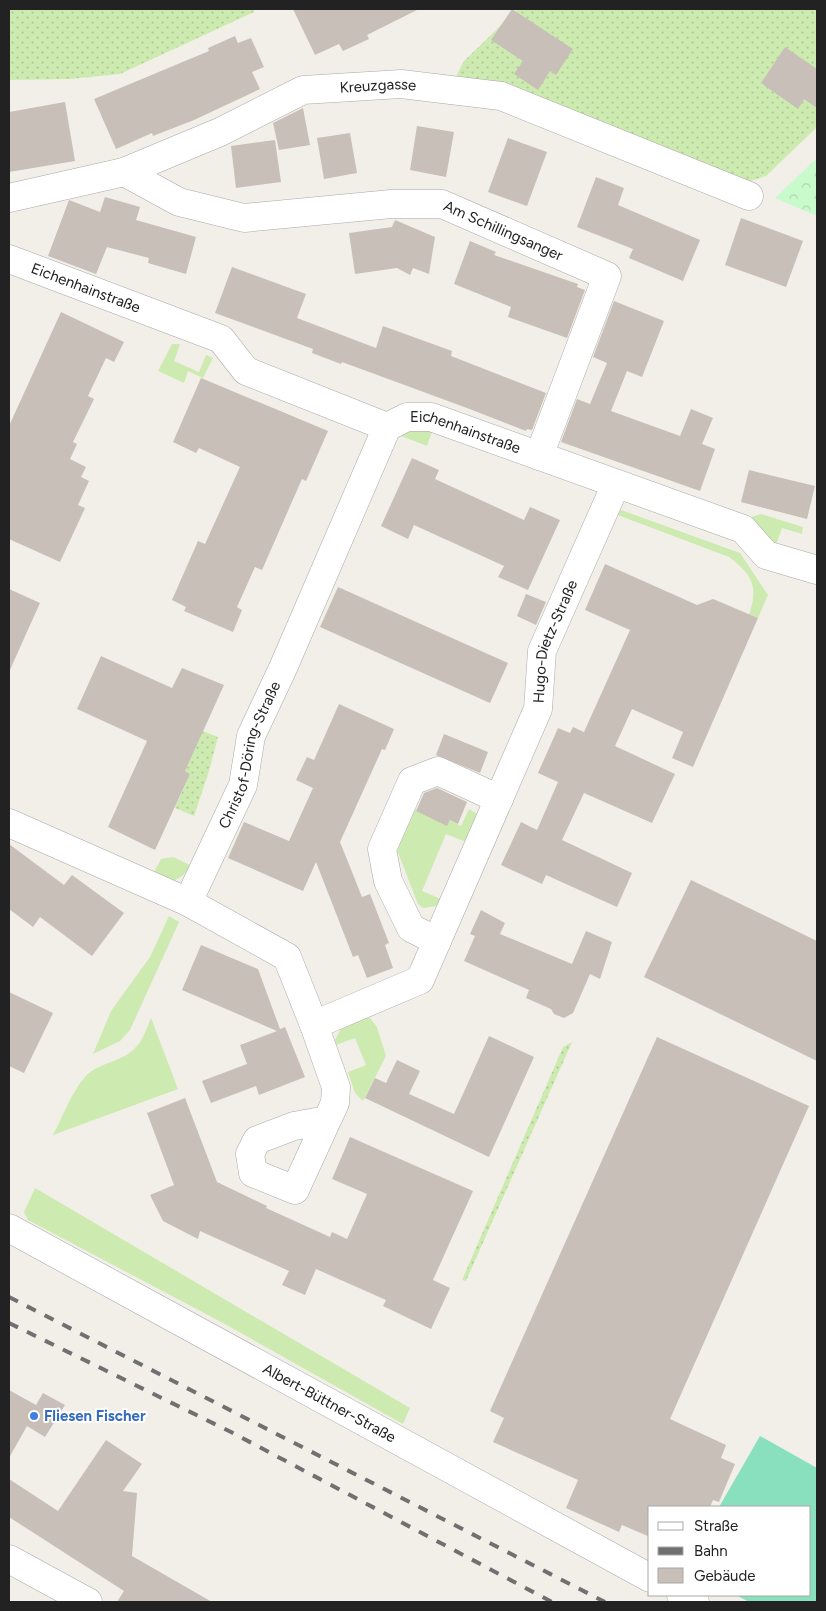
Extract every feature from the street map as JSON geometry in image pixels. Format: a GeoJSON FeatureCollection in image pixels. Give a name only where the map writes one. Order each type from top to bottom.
{"type":"FeatureCollection","features":[{"type":"Feature","properties":{"kind":"street","name":"Kreuzgasse"},"geometry":{"type":"LineString","coordinates":[[9,198],[124,172],[220,132],[303,90],[401,84],[501,96],[749,196]]}},
{"type":"Feature","properties":{"kind":"street","name":"Am Schillingsanger"},"geometry":{"type":"LineString","coordinates":[[124,172],[179,202],[244,218],[391,204],[442,204],[606,276],[539,456]]}},
{"type":"Feature","properties":{"kind":"street","name":"Eichenhainstraße"},"geometry":{"type":"LineString","coordinates":[[9,259],[221,339],[246,371],[386,427],[407,417],[431,417],[744,529],[766,555],[817,570]]}},
{"type":"Feature","properties":{"kind":"street","name":"Christof-Döring-Straße"},"geometry":{"type":"LineString","coordinates":[[188,902],[243,785],[250,736],[284,668],[386,427]]}},
{"type":"Feature","properties":{"kind":"street","name":"Hugo-Dietz-Straße"},"geometry":{"type":"LineString","coordinates":[[314,1025],[420,980],[538,709],[542,651],[616,484]]}},
{"type":"Feature","properties":{"kind":"street"},"geometry":{"type":"LineString","coordinates":[[437,941],[411,928],[388,882],[382,849],[412,782],[438,770],[499,799]]}},
{"type":"Feature","properties":{"kind":"street"},"geometry":{"type":"LineString","coordinates":[[9,823],[188,902],[288,957],[336,1087],[335,1103],[328,1120]]}},
{"type":"Feature","properties":{"kind":"street","name":"Albert-Büttner-Straße"},"geometry":{"type":"LineString","coordinates":[[9,1228],[648,1577]]}},
{"type":"Feature","properties":{"kind":"street"},"geometry":{"type":"LineString","coordinates":[[9,1559],[88,1602]]}},
{"type":"Feature","properties":{"kind":"street"},"geometry":{"type":"LineString","coordinates":[[683,1596],[695,1602]]}},
{"type":"Feature","properties":{"kind":"green space"},"geometry":{"type":"Polygon","coordinates":[[[9,9],[254,9],[254,12],[120,74],[71,79],[9,80],[9,9]]]}},
{"type":"Feature","properties":{"kind":"green space"},"geometry":{"type":"Polygon","coordinates":[[[518,9],[817,9],[817,127],[766,176],[741,184],[452,84],[464,61],[518,9]]]}},
{"type":"Feature","properties":{"kind":"green space"},"geometry":{"type":"Polygon","coordinates":[[[817,158],[817,216],[775,198],[817,158]]]}},
{"type":"Feature","properties":{"kind":"green space"},"geometry":{"type":"Polygon","coordinates":[[[172,344],[180,344],[174,361],[199,372],[206,355],[213,358],[203,378],[188,371],[184,383],[158,371],[172,344]]]}},
{"type":"Feature","properties":{"kind":"green space"},"geometry":{"type":"Polygon","coordinates":[[[403,428],[433,429],[427,446],[396,434],[403,428]]]}},
{"type":"Feature","properties":{"kind":"green space"},"geometry":{"type":"Polygon","coordinates":[[[621,510],[740,553],[768,595],[758,618],[749,614],[753,589],[748,575],[737,563],[729,557],[615,514],[621,510]]]}},
{"type":"Feature","properties":{"kind":"green space"},"geometry":{"type":"Polygon","coordinates":[[[761,514],[803,527],[802,534],[782,528],[776,545],[748,518],[761,514]]]}},
{"type":"Feature","properties":{"kind":"green space"},"geometry":{"type":"Polygon","coordinates":[[[203,731],[218,737],[194,816],[175,808],[190,774],[185,771],[203,731]]]}},
{"type":"Feature","properties":{"kind":"green space"},"geometry":{"type":"Polygon","coordinates":[[[469,809],[477,814],[466,842],[446,834],[422,891],[441,899],[436,906],[423,908],[418,904],[397,850],[415,810],[447,825],[450,820],[461,826],[469,809]]]}},
{"type":"Feature","properties":{"kind":"green space"},"geometry":{"type":"Polygon","coordinates":[[[173,857],[192,866],[174,881],[152,876],[161,859],[173,857]]]}},
{"type":"Feature","properties":{"kind":"green space"},"geometry":{"type":"Polygon","coordinates":[[[169,916],[179,922],[130,1030],[120,1041],[93,1054],[111,1011],[150,957],[169,916]]]}},
{"type":"Feature","properties":{"kind":"green space"},"geometry":{"type":"Polygon","coordinates":[[[151,1018],[178,1089],[53,1135],[71,1097],[85,1077],[96,1068],[123,1057],[135,1048],[143,1038],[151,1018]]]}},
{"type":"Feature","properties":{"kind":"green space"},"geometry":{"type":"Polygon","coordinates":[[[362,1018],[370,1018],[377,1027],[386,1056],[363,1101],[355,1093],[348,1072],[366,1065],[355,1038],[336,1045],[335,1040],[342,1026],[362,1018]]]}},
{"type":"Feature","properties":{"kind":"green space"},"geometry":{"type":"Polygon","coordinates":[[[572,1042],[466,1281],[462,1280],[563,1047],[572,1042]]]}},
{"type":"Feature","properties":{"kind":"green space"},"geometry":{"type":"Polygon","coordinates":[[[35,1188],[410,1408],[403,1424],[223,1323],[28,1220],[24,1212],[35,1188]]]}},
{"type":"Feature","properties":{"kind":"green space"},"geometry":{"type":"Polygon","coordinates":[[[760,1436],[817,1468],[817,1602],[749,1602],[738,1596],[811,1596],[811,1506],[720,1506],[760,1436]]]}},
{"type":"Feature","properties":{"kind":"building"},"geometry":{"type":"Polygon","coordinates":[[[293,9],[419,9],[367,35],[369,39],[343,51],[339,44],[315,55],[293,9]]]}},
{"type":"Feature","properties":{"kind":"building"},"geometry":{"type":"Polygon","coordinates":[[[512,9],[573,49],[556,75],[550,71],[538,90],[514,74],[523,61],[491,40],[512,9]]]}},
{"type":"Feature","properties":{"kind":"building"},"geometry":{"type":"Polygon","coordinates":[[[235,36],[238,43],[251,38],[264,67],[252,72],[260,89],[194,120],[153,136],[152,133],[116,149],[94,99],[209,51],[208,48],[235,36]]]}},
{"type":"Feature","properties":{"kind":"building"},"geometry":{"type":"Polygon","coordinates":[[[785,47],[817,69],[817,108],[804,99],[798,109],[761,83],[785,47]]]}},
{"type":"Feature","properties":{"kind":"building"},"geometry":{"type":"Polygon","coordinates":[[[65,102],[75,161],[9,172],[9,112],[65,102]]]}},
{"type":"Feature","properties":{"kind":"building"},"geometry":{"type":"Polygon","coordinates":[[[303,108],[310,145],[279,150],[273,123],[303,108]]]}},
{"type":"Feature","properties":{"kind":"building"},"geometry":{"type":"Polygon","coordinates":[[[417,126],[454,132],[446,177],[410,170],[417,126]]]}},
{"type":"Feature","properties":{"kind":"building"},"geometry":{"type":"Polygon","coordinates":[[[350,133],[357,173],[324,179],[317,138],[350,133]]]}},
{"type":"Feature","properties":{"kind":"building"},"geometry":{"type":"Polygon","coordinates":[[[508,138],[547,152],[527,206],[488,192],[508,138]]]}},
{"type":"Feature","properties":{"kind":"building"},"geometry":{"type":"Polygon","coordinates":[[[275,140],[281,182],[236,188],[231,146],[275,140]]]}},
{"type":"Feature","properties":{"kind":"building"},"geometry":{"type":"Polygon","coordinates":[[[596,177],[624,188],[618,205],[700,240],[683,281],[629,258],[633,249],[577,227],[596,177]]]}},
{"type":"Feature","properties":{"kind":"building"},"geometry":{"type":"Polygon","coordinates":[[[105,197],[140,207],[136,220],[196,237],[186,274],[148,263],[149,258],[107,247],[96,274],[48,256],[69,200],[100,212],[105,197]]]}},
{"type":"Feature","properties":{"kind":"building"},"geometry":{"type":"Polygon","coordinates":[[[741,218],[803,241],[786,287],[725,265],[741,218]]]}},
{"type":"Feature","properties":{"kind":"building"},"geometry":{"type":"Polygon","coordinates":[[[395,220],[435,237],[429,274],[413,268],[410,275],[397,268],[355,274],[349,233],[392,227],[395,220]]]}},
{"type":"Feature","properties":{"kind":"building"},"geometry":{"type":"Polygon","coordinates":[[[470,241],[496,252],[494,255],[578,284],[577,287],[585,290],[567,338],[508,317],[511,307],[454,284],[470,241]]]}},
{"type":"Feature","properties":{"kind":"building"},"geometry":{"type":"Polygon","coordinates":[[[232,267],[306,294],[297,318],[376,348],[383,326],[452,351],[451,356],[546,393],[532,430],[527,429],[526,431],[342,362],[341,364],[312,353],[313,349],[215,313],[232,267]]]}},
{"type":"Feature","properties":{"kind":"building"},"geometry":{"type":"Polygon","coordinates":[[[614,301],[664,321],[642,377],[627,371],[611,411],[680,436],[691,409],[713,418],[702,444],[715,449],[700,491],[561,442],[577,399],[590,404],[607,363],[593,357],[614,301]]]}},
{"type":"Feature","properties":{"kind":"building"},"geometry":{"type":"Polygon","coordinates":[[[61,312],[124,342],[114,362],[106,358],[88,396],[94,399],[73,442],[77,444],[70,459],[86,467],[81,477],[89,481],[78,505],[85,508],[60,562],[9,539],[9,426],[61,312]]]}},
{"type":"Feature","properties":{"kind":"building"},"geometry":{"type":"Polygon","coordinates":[[[201,378],[328,431],[306,481],[302,479],[262,570],[255,567],[237,607],[242,610],[233,632],[184,611],[186,607],[172,600],[198,541],[205,544],[240,467],[199,448],[196,453],[173,442],[201,378]]]}},
{"type":"Feature","properties":{"kind":"building"},"geometry":{"type":"Polygon","coordinates":[[[412,458],[439,470],[435,479],[524,520],[530,507],[560,520],[528,590],[498,577],[504,566],[414,525],[408,539],[381,526],[412,458]]]}},
{"type":"Feature","properties":{"kind":"building"},"geometry":{"type":"Polygon","coordinates":[[[749,470],[815,486],[807,519],[741,502],[749,470]]]}},
{"type":"Feature","properties":{"kind":"building"},"geometry":{"type":"Polygon","coordinates":[[[605,564],[697,605],[713,599],[758,618],[693,767],[672,758],[683,732],[632,709],[615,746],[675,774],[652,823],[584,793],[562,840],[632,873],[617,907],[546,875],[542,884],[501,865],[521,822],[537,830],[558,782],[538,773],[558,728],[570,733],[573,727],[584,732],[630,630],[585,610],[605,564]]]}},
{"type":"Feature","properties":{"kind":"building"},"geometry":{"type":"Polygon","coordinates":[[[338,587],[508,663],[490,703],[320,627],[338,587]]]}},
{"type":"Feature","properties":{"kind":"building"},"geometry":{"type":"Polygon","coordinates":[[[9,589],[40,603],[9,672],[9,589]]]}},
{"type":"Feature","properties":{"kind":"building"},"geometry":{"type":"Polygon","coordinates":[[[526,594],[546,602],[536,625],[517,616],[526,594]]]}},
{"type":"Feature","properties":{"kind":"building"},"geometry":{"type":"Polygon","coordinates":[[[101,656],[172,688],[182,668],[224,685],[185,771],[190,774],[155,850],[108,827],[147,741],[77,709],[101,656]]]}},
{"type":"Feature","properties":{"kind":"building"},"geometry":{"type":"Polygon","coordinates":[[[339,704],[394,729],[385,750],[382,749],[340,842],[362,897],[370,894],[389,943],[385,945],[393,968],[367,978],[358,955],[353,957],[316,862],[303,891],[228,858],[244,822],[289,841],[313,788],[296,780],[307,757],[314,760],[339,704]]]}},
{"type":"Feature","properties":{"kind":"building"},"geometry":{"type":"Polygon","coordinates":[[[444,734],[488,752],[480,773],[436,755],[444,734]]]}},
{"type":"Feature","properties":{"kind":"building"},"geometry":{"type":"Polygon","coordinates":[[[437,788],[467,802],[458,824],[450,820],[447,826],[416,811],[424,793],[437,788]]]}},
{"type":"Feature","properties":{"kind":"building"},"geometry":{"type":"Polygon","coordinates":[[[9,844],[64,885],[72,875],[124,913],[92,956],[40,917],[33,927],[9,909],[9,844]]]}},
{"type":"Feature","properties":{"kind":"building"},"geometry":{"type":"Polygon","coordinates":[[[691,880],[817,941],[817,1061],[644,977],[691,880]]]}},
{"type":"Feature","properties":{"kind":"building"},"geometry":{"type":"Polygon","coordinates":[[[481,910],[505,923],[500,934],[572,964],[586,931],[612,942],[600,979],[590,974],[573,1013],[564,1018],[554,1014],[551,1009],[526,998],[529,990],[464,961],[475,936],[470,934],[481,910]]]}},
{"type":"Feature","properties":{"kind":"building"},"geometry":{"type":"Polygon","coordinates":[[[201,945],[258,969],[280,1029],[285,1027],[305,1077],[259,1095],[256,1086],[211,1103],[202,1081],[247,1064],[240,1045],[277,1031],[182,990],[201,945]]]}},
{"type":"Feature","properties":{"kind":"building"},"geometry":{"type":"Polygon","coordinates":[[[9,992],[53,1013],[24,1073],[9,1066],[9,992]]]}},
{"type":"Feature","properties":{"kind":"building"},"geometry":{"type":"Polygon","coordinates":[[[489,1036],[534,1057],[489,1157],[365,1098],[375,1078],[386,1083],[397,1060],[420,1071],[409,1094],[454,1114],[489,1036]]]}},
{"type":"Feature","properties":{"kind":"building"},"geometry":{"type":"Polygon","coordinates":[[[657,1037],[809,1106],[670,1419],[726,1445],[721,1458],[735,1464],[719,1502],[713,1500],[710,1506],[648,1506],[648,1536],[622,1525],[619,1532],[566,1508],[578,1480],[493,1442],[504,1418],[490,1411],[657,1037]]]}},
{"type":"Feature","properties":{"kind":"building"},"geometry":{"type":"Polygon","coordinates":[[[185,1098],[217,1182],[267,1206],[266,1208],[330,1237],[332,1232],[347,1239],[367,1194],[332,1179],[350,1137],[473,1191],[433,1280],[450,1288],[431,1329],[383,1306],[386,1300],[316,1269],[305,1295],[282,1285],[289,1271],[200,1231],[198,1239],[163,1221],[150,1195],[174,1185],[147,1113],[185,1098]]]}},
{"type":"Feature","properties":{"kind":"building","name":"Fliesen Fischer"},"geometry":{"type":"Polygon","coordinates":[[[9,1390],[36,1405],[43,1393],[65,1405],[45,1437],[27,1426],[9,1458],[9,1390]]]}},
{"type":"Feature","properties":{"kind":"building"},"geometry":{"type":"Polygon","coordinates":[[[106,1440],[142,1464],[123,1491],[137,1493],[132,1556],[212,1602],[117,1602],[124,1591],[9,1517],[9,1479],[58,1511],[106,1440]]]}},
{"type":"Feature","properties":{"kind":"railway"},"geometry":{"type":"LineString","coordinates":[[9,1297],[605,1602]]}},
{"type":"Feature","properties":{"kind":"railway"},"geometry":{"type":"LineString","coordinates":[[9,1323],[231,1432],[552,1602]]}},
{"type":"Feature","properties":{"kind":"place","name":"Fliesen Fischer"},"geometry":{"type":"Point","coordinates":[34,1416]}}]}
